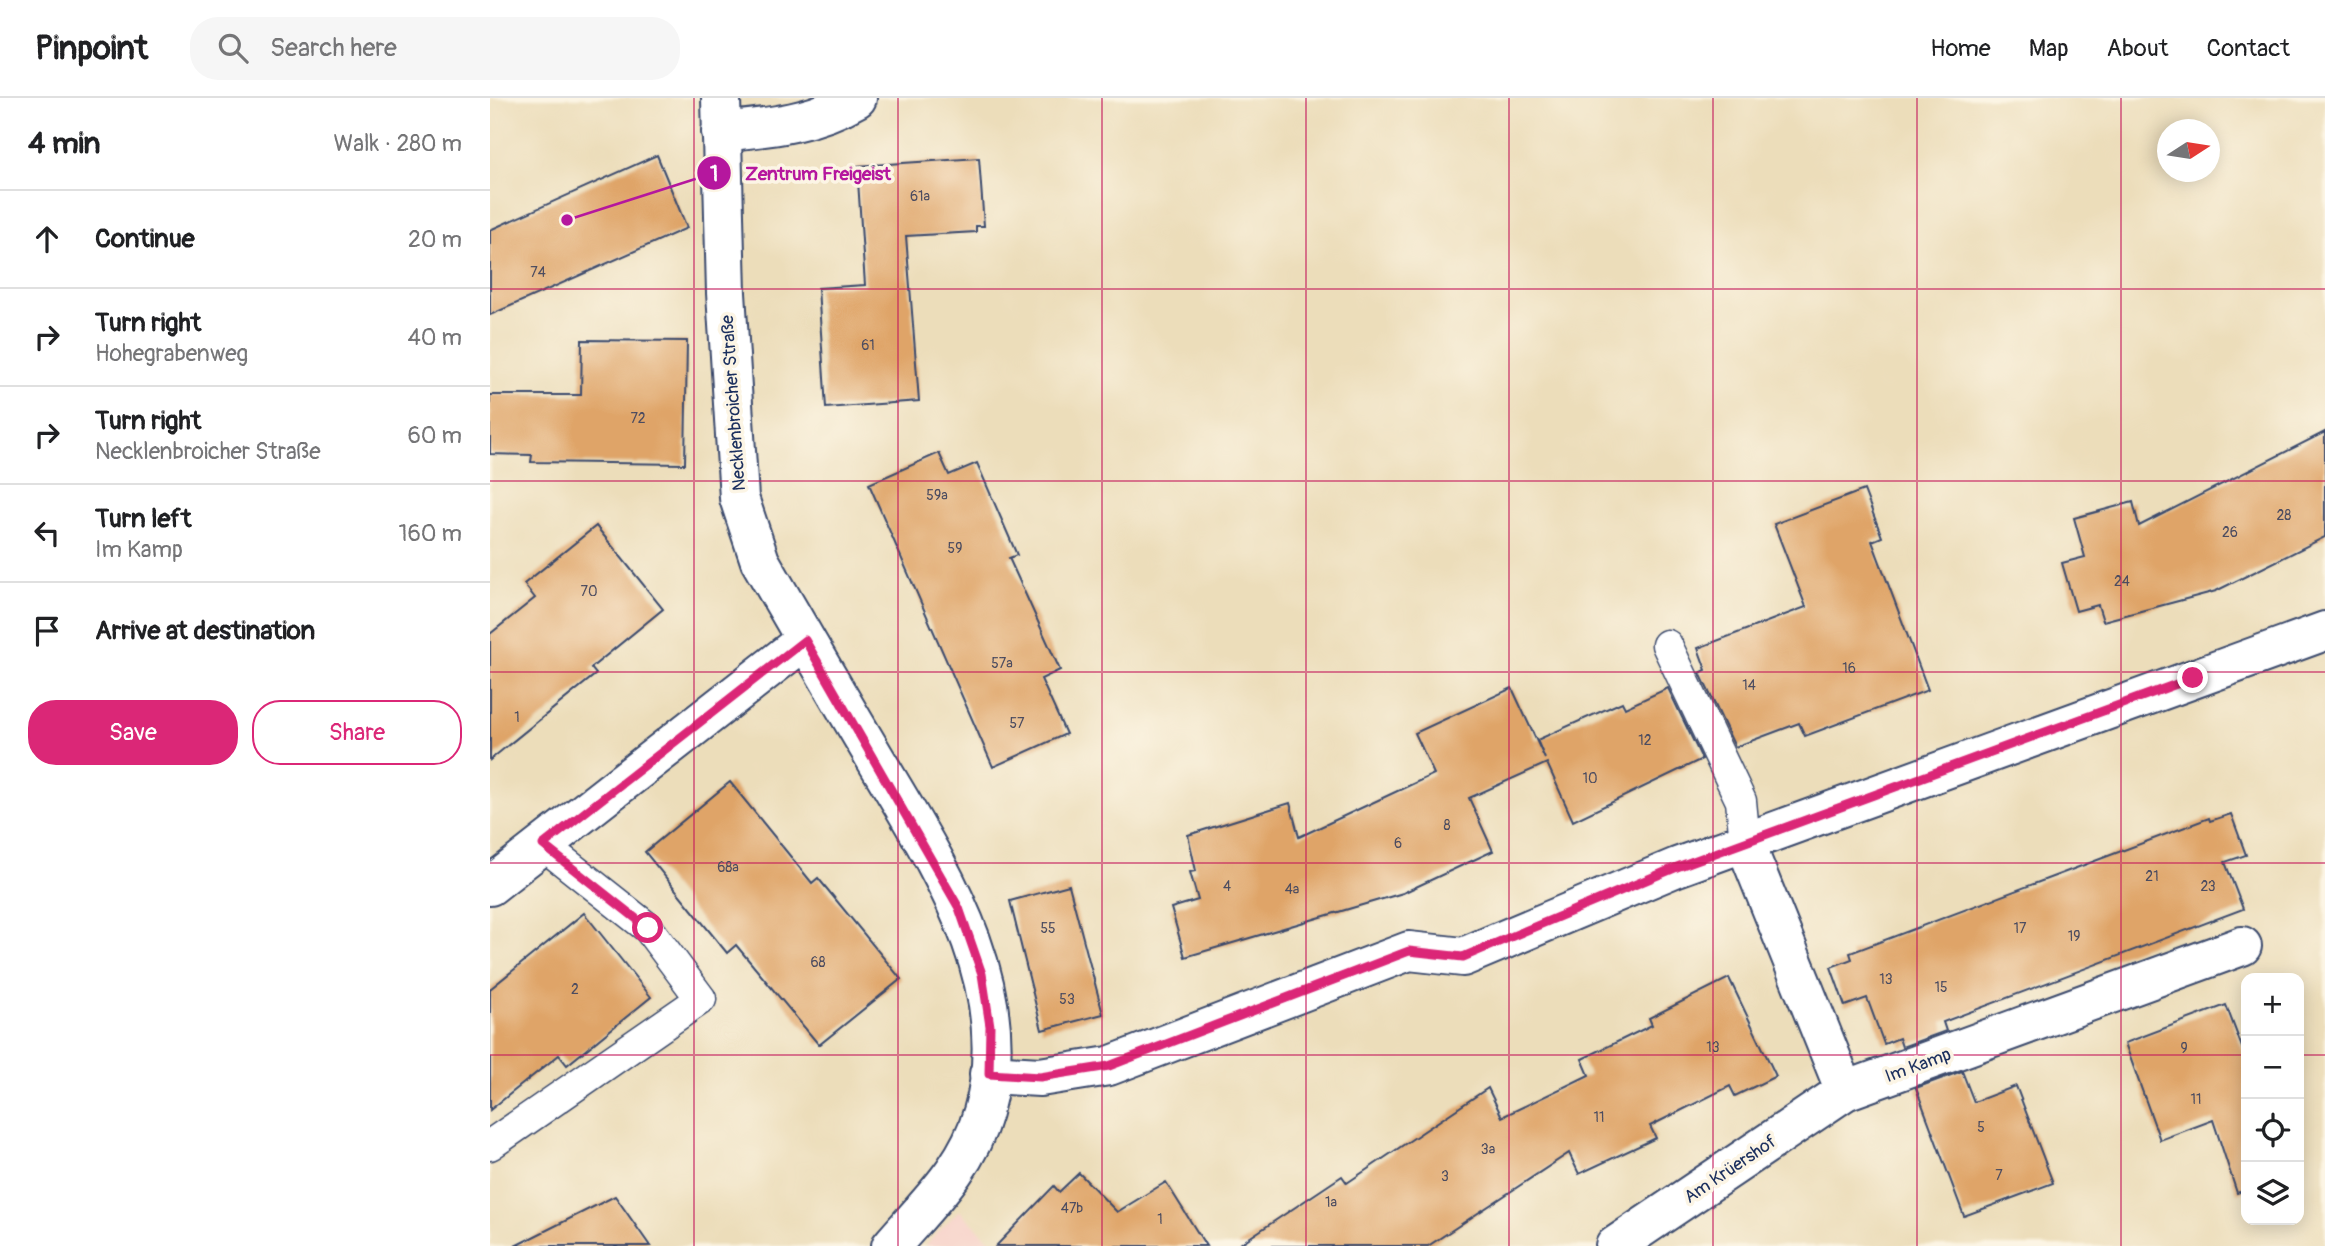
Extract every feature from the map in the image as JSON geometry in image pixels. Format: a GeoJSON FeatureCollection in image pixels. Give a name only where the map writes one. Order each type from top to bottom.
{"type":"FeatureCollection","features":[{"type":"Feature","properties":{"kind":"street"},"geometry":{"type":"LineString","coordinates":[[721,115],[787,125],[834,112],[857,98]]}},
{"type":"Feature","properties":{"kind":"street","name":"Necklenbroicher Straße"},"geometry":{"type":"LineString","coordinates":[[721,115],[726,293],[739,498],[760,561],[959,908],[982,974],[990,1026],[989,1074],[983,1112],[954,1173],[891,1246]]}},
{"type":"Feature","properties":{"kind":"street"},"geometry":{"type":"LineString","coordinates":[[989,1074],[1040,1077],[1109,1066],[1409,951],[1463,957],[1677,867],[2325,631]]}},
{"type":"Feature","properties":{"kind":"street"},"geometry":{"type":"LineString","coordinates":[[490,886],[805,640]]}},
{"type":"Feature","properties":{"kind":"street"},"geometry":{"type":"LineString","coordinates":[[1745,843],[1844,1091]]}},
{"type":"Feature","properties":{"kind":"street","name":"Im Kamp"},"geometry":{"type":"LineString","coordinates":[[1844,1091],[2242,946]]}},
{"type":"Feature","properties":{"kind":"street","name":"Am Krüershof"},"geometry":{"type":"LineString","coordinates":[[1615,1246],[1844,1091]]}},
{"type":"Feature","properties":{"kind":"lane"},"geometry":{"type":"LineString","coordinates":[[1667,645],[1741,802],[1745,843]]}},
{"type":"Feature","properties":{"kind":"lane"},"geometry":{"type":"LineString","coordinates":[[490,1145],[701,999],[648,928],[543,845]]}},
{"type":"Feature","properties":{"kind":"shaded area"},"geometry":{"type":"Polygon","coordinates":[[[959,1210],[996,1246],[925,1246],[959,1210]]]}},
{"type":"Feature","properties":{"kind":"building"},"geometry":{"type":"Polygon","coordinates":[[[657,155],[687,228],[490,315],[490,230],[657,155]]]}},
{"type":"Feature","properties":{"kind":"building"},"geometry":{"type":"Polygon","coordinates":[[[979,158],[984,226],[976,226],[976,232],[906,236],[919,401],[826,408],[818,288],[865,285],[857,166],[979,158]]]}},
{"type":"Feature","properties":{"kind":"building"},"geometry":{"type":"Polygon","coordinates":[[[582,340],[687,341],[685,464],[531,462],[532,455],[490,454],[490,395],[581,395],[582,340]]]}},
{"type":"Feature","properties":{"kind":"building"},"geometry":{"type":"Polygon","coordinates":[[[2325,432],[2325,537],[2216,591],[2103,621],[2098,605],[2076,611],[2062,563],[2085,557],[2074,518],[2133,502],[2139,526],[2325,432]]]}},
{"type":"Feature","properties":{"kind":"building"},"geometry":{"type":"Polygon","coordinates":[[[939,453],[949,475],[977,463],[1017,555],[1009,558],[1060,670],[1041,679],[1066,734],[993,767],[869,484],[939,453]]]}},
{"type":"Feature","properties":{"kind":"building"},"geometry":{"type":"Polygon","coordinates":[[[1864,490],[1882,537],[1872,541],[1928,690],[1805,736],[1799,723],[1735,747],[1700,673],[1706,670],[1698,648],[1806,607],[1774,524],[1864,490]]]}},
{"type":"Feature","properties":{"kind":"building"},"geometry":{"type":"Polygon","coordinates":[[[596,526],[663,609],[591,668],[596,674],[490,760],[490,634],[535,598],[524,584],[596,526]]]}},
{"type":"Feature","properties":{"kind":"building"},"geometry":{"type":"Polygon","coordinates":[[[1512,688],[1545,759],[1537,740],[1622,702],[1625,708],[1668,688],[1702,759],[1573,821],[1547,763],[1469,798],[1493,851],[1403,893],[1185,957],[1171,908],[1198,900],[1190,872],[1196,871],[1188,835],[1290,803],[1299,837],[1434,774],[1415,733],[1512,688]]]}},
{"type":"Feature","properties":{"kind":"building"},"geometry":{"type":"Polygon","coordinates":[[[730,782],[812,883],[818,878],[901,979],[819,1045],[736,945],[727,953],[645,852],[730,782]]]}},
{"type":"Feature","properties":{"kind":"building"},"geometry":{"type":"Polygon","coordinates":[[[2231,814],[2246,855],[2225,862],[2243,909],[1943,1022],[1946,1031],[1902,1047],[1899,1038],[1884,1044],[1867,998],[1845,1006],[1831,967],[1852,959],[1850,953],[2209,818],[2210,821],[2231,814]]]}},
{"type":"Feature","properties":{"kind":"building"},"geometry":{"type":"Polygon","coordinates":[[[1069,885],[1103,1014],[1042,1030],[1010,901],[1069,885]]]}},
{"type":"Feature","properties":{"kind":"building"},"geometry":{"type":"Polygon","coordinates":[[[584,913],[651,997],[567,1065],[559,1055],[490,1110],[490,989],[584,913]]]}},
{"type":"Feature","properties":{"kind":"building"},"geometry":{"type":"Polygon","coordinates":[[[1729,978],[1776,1076],[1735,1096],[1730,1086],[1650,1126],[1656,1138],[1579,1174],[1569,1153],[1428,1246],[1237,1246],[1342,1176],[1347,1183],[1488,1088],[1502,1117],[1589,1075],[1582,1059],[1652,1025],[1649,1018],[1729,978]]]}},
{"type":"Feature","properties":{"kind":"building"},"geometry":{"type":"Polygon","coordinates":[[[2226,1005],[2241,1045],[2241,1192],[2237,1193],[2213,1120],[2160,1140],[2125,1043],[2226,1005]]]}},
{"type":"Feature","properties":{"kind":"building"},"geometry":{"type":"Polygon","coordinates":[[[1962,1071],[1974,1102],[2016,1086],[2053,1183],[1964,1216],[1916,1088],[1962,1071]]]}},
{"type":"Feature","properties":{"kind":"building"},"geometry":{"type":"Polygon","coordinates":[[[1079,1173],[1117,1212],[1166,1182],[1206,1246],[996,1246],[1054,1186],[1059,1192],[1079,1173]]]}},
{"type":"Feature","properties":{"kind":"building"},"geometry":{"type":"Polygon","coordinates":[[[615,1196],[650,1246],[515,1246],[615,1196]]]}},
{"type":"Feature","properties":{"kind":"place","name":"Zentrum Freigeist"},"geometry":{"type":"Point","coordinates":[567,220]}},
{"type":"Feature","properties":{"kind":"route"},"geometry":{"type":"LineString","coordinates":[[648,928],[543,845],[805,640],[959,908],[982,974],[990,1026],[989,1074],[1040,1077],[1109,1066],[1409,951],[1463,957],[1677,867],[2193,678]]}}]}
